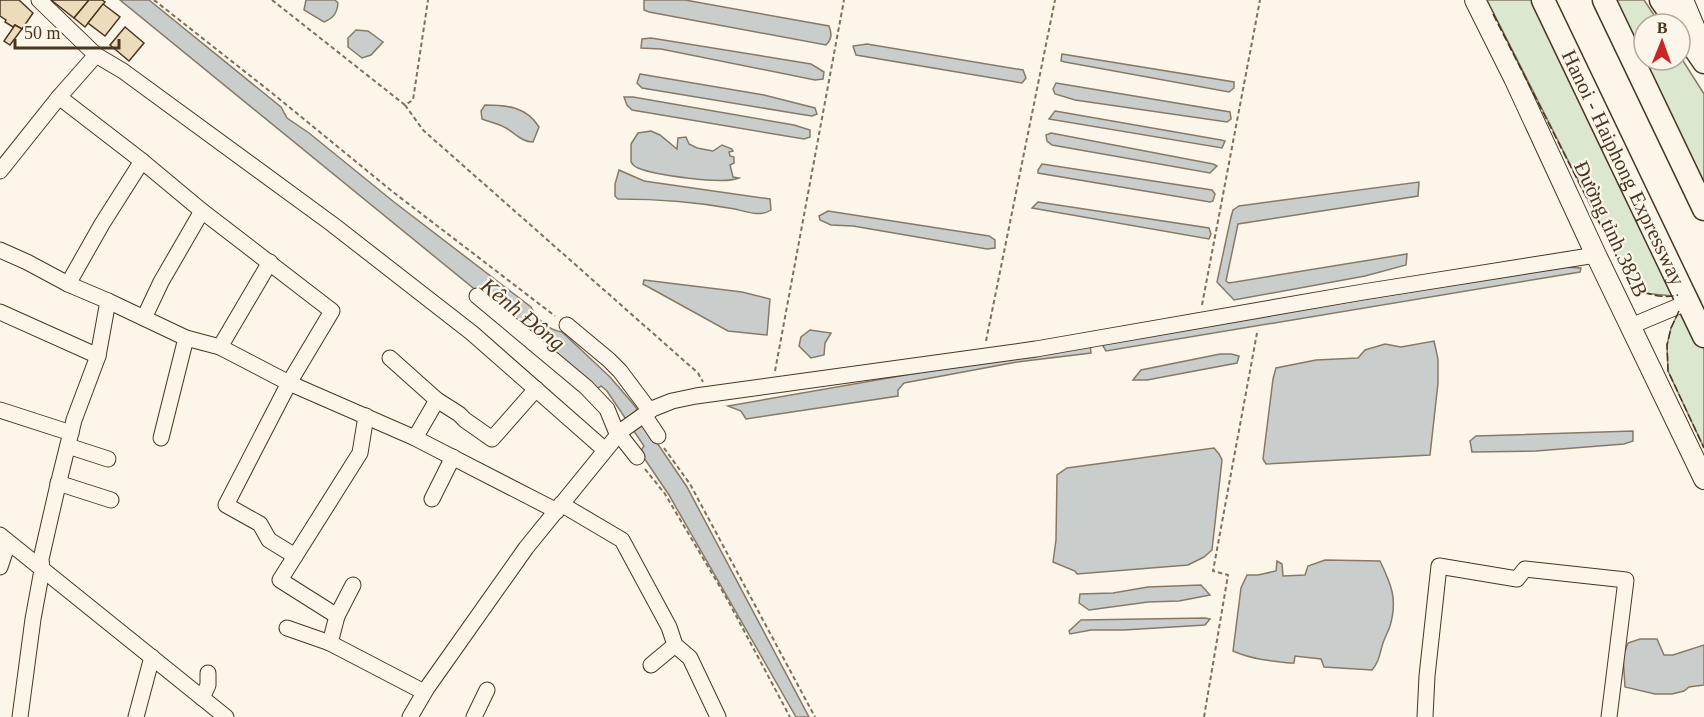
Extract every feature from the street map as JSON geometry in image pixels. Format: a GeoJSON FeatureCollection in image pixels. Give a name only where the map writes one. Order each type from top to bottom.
{"type":"FeatureCollection","features":[{"type":"Feature","properties":{"kind":"highway","name":"Hanoi - Haiphong Expressway"},"geometry":{"type":"LineString","coordinates":[[1543,0],[1704,336]]}},
{"type":"Feature","properties":{"kind":"highway"},"geometry":{"type":"LineString","coordinates":[[1604,0],[1704,209]]}},
{"type":"Feature","properties":{"kind":"highway"},"geometry":{"type":"LineString","coordinates":[[1692,45],[1704,62]]}},
{"type":"Feature","properties":{"kind":"main road","name":"Đường tỉnh 382B"},"geometry":{"type":"LineString","coordinates":[[1475,0],[1704,479]]}},
{"type":"Feature","properties":{"kind":"main road"},"geometry":{"type":"LineString","coordinates":[[1683,0],[1704,50]]}},
{"type":"Feature","properties":{"kind":"street"},"geometry":{"type":"LineString","coordinates":[[39,0],[96,55],[123,71],[332,224],[472,333],[605,450]]}},
{"type":"Feature","properties":{"kind":"street"},"geometry":{"type":"LineString","coordinates":[[0,171],[96,55]]}},
{"type":"Feature","properties":{"kind":"street"},"geometry":{"type":"LineString","coordinates":[[59,97],[202,211],[332,310],[289,383],[226,505],[260,524],[269,540],[295,556]]}},
{"type":"Feature","properties":{"kind":"street"},"geometry":{"type":"LineString","coordinates":[[68,284],[142,161]]}},
{"type":"Feature","properties":{"kind":"street"},"geometry":{"type":"LineString","coordinates":[[144,318],[161,282],[202,211]]}},
{"type":"Feature","properties":{"kind":"street"},"geometry":{"type":"LineString","coordinates":[[0,250],[186,338],[220,347],[289,383],[414,438],[622,540],[669,627],[675,645],[690,658],[718,717]]}},
{"type":"Feature","properties":{"kind":"street"},"geometry":{"type":"LineString","coordinates":[[410,717],[424,692],[526,548],[605,450],[619,434],[647,413],[672,401],[708,394],[1036,349],[1596,255]]}},
{"type":"Feature","properties":{"kind":"street"},"geometry":{"type":"LineString","coordinates":[[220,347],[270,262]]}},
{"type":"Feature","properties":{"kind":"street"},"geometry":{"type":"LineString","coordinates":[[477,296],[586,387],[607,409],[619,434],[637,457]]}},
{"type":"Feature","properties":{"kind":"street"},"geometry":{"type":"LineString","coordinates":[[20,717],[42,570],[41,559],[71,433],[98,356],[108,301]]}},
{"type":"Feature","properties":{"kind":"street"},"geometry":{"type":"LineString","coordinates":[[1630,326],[1686,303]]}},
{"type":"Feature","properties":{"kind":"street"},"geometry":{"type":"LineString","coordinates":[[0,312],[98,356]]}},
{"type":"Feature","properties":{"kind":"street"},"geometry":{"type":"LineString","coordinates":[[567,325],[620,371],[647,413],[658,436]]}},
{"type":"Feature","properties":{"kind":"street"},"geometry":{"type":"LineString","coordinates":[[160,438],[186,338]]}},
{"type":"Feature","properties":{"kind":"street"},"geometry":{"type":"LineString","coordinates":[[390,358],[438,400],[492,439],[537,389]]}},
{"type":"Feature","properties":{"kind":"street"},"geometry":{"type":"LineString","coordinates":[[414,438],[438,400]]}},
{"type":"Feature","properties":{"kind":"street"},"geometry":{"type":"LineString","coordinates":[[0,410],[71,433],[108,459]]}},
{"type":"Feature","properties":{"kind":"street"},"geometry":{"type":"LineString","coordinates":[[337,616],[280,580],[360,453],[366,416]]}},
{"type":"Feature","properties":{"kind":"street"},"geometry":{"type":"LineString","coordinates":[[432,499],[453,457]]}},
{"type":"Feature","properties":{"kind":"street"},"geometry":{"type":"LineString","coordinates":[[58,483],[111,500]]}},
{"type":"Feature","properties":{"kind":"street"},"geometry":{"type":"LineString","coordinates":[[4,539],[152,657],[206,706],[226,717]]}},
{"type":"Feature","properties":{"kind":"street"},"geometry":{"type":"LineString","coordinates":[[0,567],[4,539]]}},
{"type":"Feature","properties":{"kind":"street"},"geometry":{"type":"LineString","coordinates":[[1425,717],[1439,566],[1517,579],[1525,569],[1626,580],[1609,717]]}},
{"type":"Feature","properties":{"kind":"street"},"geometry":{"type":"LineString","coordinates":[[330,643],[337,616],[353,585]]}},
{"type":"Feature","properties":{"kind":"street"},"geometry":{"type":"LineString","coordinates":[[287,628],[330,643],[424,692]]}},
{"type":"Feature","properties":{"kind":"street"},"geometry":{"type":"LineString","coordinates":[[651,665],[675,645]]}},
{"type":"Feature","properties":{"kind":"street"},"geometry":{"type":"LineString","coordinates":[[136,717],[152,657]]}},
{"type":"Feature","properties":{"kind":"street"},"geometry":{"type":"LineString","coordinates":[[206,706],[208,673]]}},
{"type":"Feature","properties":{"kind":"street"},"geometry":{"type":"LineString","coordinates":[[474,717],[487,690]]}},
{"type":"Feature","properties":{"kind":"path"},"geometry":{"type":"LineString","coordinates":[[154,0],[393,192],[567,325]]}},
{"type":"Feature","properties":{"kind":"path"},"geometry":{"type":"LineString","coordinates":[[272,0],[405,105],[423,130],[698,373],[708,394]]}},
{"type":"Feature","properties":{"kind":"path"},"geometry":{"type":"LineString","coordinates":[[405,105],[413,100],[428,0]]}},
{"type":"Feature","properties":{"kind":"path"},"geometry":{"type":"LineString","coordinates":[[772,385],[844,0]]}},
{"type":"Feature","properties":{"kind":"path"},"geometry":{"type":"LineString","coordinates":[[984,356],[1055,0]]}},
{"type":"Feature","properties":{"kind":"path"},"geometry":{"type":"LineString","coordinates":[[1204,320],[1203,301],[1260,0]]}},
{"type":"Feature","properties":{"kind":"path"},"geometry":{"type":"LineString","coordinates":[[1204,717],[1228,575],[1213,571],[1257,333]]}},
{"type":"Feature","properties":{"kind":"path"},"geometry":{"type":"LineString","coordinates":[[658,436],[690,484],[815,717]]}},
{"type":"Feature","properties":{"kind":"path"},"geometry":{"type":"LineString","coordinates":[[637,457],[665,494],[726,597],[790,717]]}},
{"type":"Feature","properties":{"kind":"green space"},"geometry":{"type":"Polygon","coordinates":[[[1487,0],[1540,0],[1673,296],[1642,293],[1631,285],[1487,0]]]}},
{"type":"Feature","properties":{"kind":"green space"},"geometry":{"type":"Polygon","coordinates":[[[1612,0],[1644,0],[1652,12],[1632,12],[1632,42],[1612,0]]]}},
{"type":"Feature","properties":{"kind":"green space"},"geometry":{"type":"Polygon","coordinates":[[[1646,72],[1690,72],[1704,94],[1704,192],[1646,72]]]}},
{"type":"Feature","properties":{"kind":"green space"},"geometry":{"type":"Polygon","coordinates":[[[1680,309],[1704,340],[1704,448],[1668,371],[1667,345],[1671,328],[1680,309]]]}},
{"type":"Feature","properties":{"kind":"water","name":"Kênh Đông"},"geometry":{"type":"Polygon","coordinates":[[[120,0],[149,0],[281,107],[287,118],[531,307],[544,323],[562,332],[610,377],[647,423],[653,437],[687,487],[809,717],[796,717],[669,495],[640,452],[644,446],[607,391],[601,386],[597,389],[120,0]]]}},
{"type":"Feature","properties":{"kind":"water"},"geometry":{"type":"Polygon","coordinates":[[[306,0],[335,0],[338,3],[336,13],[324,22],[304,10],[306,0]]]}},
{"type":"Feature","properties":{"kind":"water"},"geometry":{"type":"Polygon","coordinates":[[[644,0],[685,0],[829,26],[831,36],[826,45],[649,12],[644,10],[644,0]]]}},
{"type":"Feature","properties":{"kind":"water"},"geometry":{"type":"Polygon","coordinates":[[[356,30],[368,31],[383,42],[371,55],[362,58],[348,47],[348,38],[356,30]]]}},
{"type":"Feature","properties":{"kind":"water"},"geometry":{"type":"Polygon","coordinates":[[[651,38],[811,64],[824,72],[823,79],[815,80],[661,49],[641,48],[642,39],[651,38]]]}},
{"type":"Feature","properties":{"kind":"water"},"geometry":{"type":"Polygon","coordinates":[[[867,44],[1023,70],[1026,78],[1022,83],[856,55],[853,46],[867,44]]]}},
{"type":"Feature","properties":{"kind":"water"},"geometry":{"type":"Polygon","coordinates":[[[1062,54],[1234,82],[1234,88],[1229,92],[1065,62],[1061,61],[1062,54]]]}},
{"type":"Feature","properties":{"kind":"water"},"geometry":{"type":"Polygon","coordinates":[[[640,74],[764,95],[815,108],[817,114],[812,116],[642,88],[637,83],[640,74]]]}},
{"type":"Feature","properties":{"kind":"water"},"geometry":{"type":"Polygon","coordinates":[[[1056,83],[1230,112],[1231,119],[1227,122],[1075,100],[1055,94],[1053,89],[1056,83]]]}},
{"type":"Feature","properties":{"kind":"water"},"geometry":{"type":"Polygon","coordinates":[[[624,97],[794,125],[810,130],[810,137],[804,139],[632,110],[624,97]]]}},
{"type":"Feature","properties":{"kind":"water"},"geometry":{"type":"Polygon","coordinates":[[[485,105],[516,108],[529,115],[539,127],[533,142],[526,141],[503,127],[482,119],[481,111],[485,105]]]}},
{"type":"Feature","properties":{"kind":"water"},"geometry":{"type":"Polygon","coordinates":[[[1055,111],[1225,141],[1222,148],[1049,119],[1055,111]]]}},
{"type":"Feature","properties":{"kind":"water"},"geometry":{"type":"Polygon","coordinates":[[[651,131],[660,135],[677,149],[678,138],[686,137],[689,144],[697,148],[713,151],[722,145],[732,149],[733,151],[729,152],[730,156],[734,157],[734,163],[730,165],[733,177],[739,178],[719,180],[689,178],[659,174],[636,167],[631,162],[631,144],[638,133],[651,131]]]}},
{"type":"Feature","properties":{"kind":"water"},"geometry":{"type":"Polygon","coordinates":[[[1051,133],[1217,166],[1210,173],[1052,145],[1047,141],[1046,135],[1051,133]]]}},
{"type":"Feature","properties":{"kind":"water"},"geometry":{"type":"Polygon","coordinates":[[[1042,164],[1212,190],[1215,194],[1213,201],[1210,202],[1038,173],[1042,164]]]}},
{"type":"Feature","properties":{"kind":"water"},"geometry":{"type":"Polygon","coordinates":[[[619,170],[644,181],[770,199],[771,210],[754,213],[663,200],[618,199],[615,196],[615,184],[619,170]]]}},
{"type":"Feature","properties":{"kind":"water"},"geometry":{"type":"Polygon","coordinates":[[[1419,182],[1418,196],[1238,224],[1226,281],[1229,283],[1407,254],[1406,265],[1365,276],[1234,300],[1217,282],[1233,210],[1239,206],[1419,182]]]}},
{"type":"Feature","properties":{"kind":"water"},"geometry":{"type":"Polygon","coordinates":[[[1038,202],[1209,228],[1211,234],[1209,239],[1032,208],[1038,202]]]}},
{"type":"Feature","properties":{"kind":"water"},"geometry":{"type":"Polygon","coordinates":[[[828,211],[989,236],[995,240],[995,248],[987,249],[853,226],[831,225],[820,220],[819,216],[828,211]]]}},
{"type":"Feature","properties":{"kind":"water"},"geometry":{"type":"Polygon","coordinates":[[[1561,267],[1581,268],[1580,272],[1106,351],[1103,346],[1106,342],[1561,267]]]}},
{"type":"Feature","properties":{"kind":"water"},"geometry":{"type":"Polygon","coordinates":[[[644,280],[742,292],[770,299],[767,335],[728,331],[643,284],[644,280]]]}},
{"type":"Feature","properties":{"kind":"water"},"geometry":{"type":"Polygon","coordinates":[[[810,330],[831,333],[825,343],[824,355],[811,358],[799,346],[801,337],[810,330]]]}},
{"type":"Feature","properties":{"kind":"water"},"geometry":{"type":"Polygon","coordinates":[[[1434,341],[1438,359],[1438,383],[1430,455],[1266,464],[1263,459],[1276,368],[1316,360],[1358,358],[1365,350],[1385,344],[1401,347],[1434,341]]]}},
{"type":"Feature","properties":{"kind":"water"},"geometry":{"type":"Polygon","coordinates":[[[1090,343],[1091,353],[1017,362],[904,383],[898,390],[898,396],[746,419],[741,411],[728,406],[1090,343]]]}},
{"type":"Feature","properties":{"kind":"water"},"geometry":{"type":"Polygon","coordinates":[[[1220,354],[1239,356],[1237,363],[1147,380],[1133,380],[1141,370],[1220,354]]]}},
{"type":"Feature","properties":{"kind":"water"},"geometry":{"type":"Polygon","coordinates":[[[1633,431],[1633,441],[1624,444],[1536,451],[1472,452],[1470,441],[1476,436],[1633,431]]]}},
{"type":"Feature","properties":{"kind":"water"},"geometry":{"type":"Polygon","coordinates":[[[1214,448],[1222,460],[1212,550],[1204,557],[1188,565],[1077,574],[1053,562],[1056,540],[1057,475],[1067,468],[1214,448]]]}},
{"type":"Feature","properties":{"kind":"water"},"geometry":{"type":"Polygon","coordinates":[[[1325,560],[1380,561],[1387,577],[1392,592],[1392,616],[1378,660],[1372,670],[1324,667],[1321,659],[1295,656],[1294,663],[1275,661],[1254,658],[1233,651],[1241,588],[1247,575],[1276,571],[1277,561],[1282,564],[1283,576],[1305,575],[1308,566],[1325,560]]]}},
{"type":"Feature","properties":{"kind":"water"},"geometry":{"type":"Polygon","coordinates":[[[1201,585],[1210,595],[1179,601],[1148,602],[1089,610],[1079,603],[1080,594],[1113,593],[1148,587],[1201,585]]]}},
{"type":"Feature","properties":{"kind":"water"},"geometry":{"type":"Polygon","coordinates":[[[1210,619],[1205,625],[1091,630],[1070,634],[1069,631],[1081,620],[1210,619]]]}},
{"type":"Feature","properties":{"kind":"water"},"geometry":{"type":"Polygon","coordinates":[[[1640,639],[1657,639],[1664,655],[1673,655],[1704,645],[1704,685],[1689,687],[1672,694],[1655,694],[1625,687],[1623,656],[1628,643],[1640,639]]]}},
{"type":"Feature","properties":{"kind":"building"},"geometry":{"type":"Polygon","coordinates":[[[0,0],[19,0],[33,13],[22,29],[15,25],[13,27],[0,16],[0,0]]]}},
{"type":"Feature","properties":{"kind":"building"},"geometry":{"type":"Polygon","coordinates":[[[51,0],[89,0],[74,18],[51,0]]]}},
{"type":"Feature","properties":{"kind":"building"},"geometry":{"type":"Polygon","coordinates":[[[89,0],[105,2],[85,27],[74,18],[89,0]]]}},
{"type":"Feature","properties":{"kind":"building"},"geometry":{"type":"Polygon","coordinates":[[[103,4],[120,17],[105,36],[88,23],[103,4]]]}},
{"type":"Feature","properties":{"kind":"building"},"geometry":{"type":"Polygon","coordinates":[[[15,25],[22,29],[10,45],[4,41],[15,25]]]}},
{"type":"Feature","properties":{"kind":"building"},"geometry":{"type":"Polygon","coordinates":[[[125,27],[144,43],[129,61],[110,45],[125,27]]]}},
{"type":"Feature","properties":{"kind":"tunnel"},"geometry":{"type":"LineString","coordinates":[[1686,303],[1704,293]]}},
{"type":"Feature","properties":{"kind":"fence"},"geometry":{"type":"LineString","coordinates":[[1493,14],[1631,285],[1653,295],[1678,295]]}},
{"type":"Feature","properties":{"kind":"fence"},"geometry":{"type":"LineString","coordinates":[[1679,311],[1671,328],[1667,345],[1668,371],[1704,448]]}}]}
